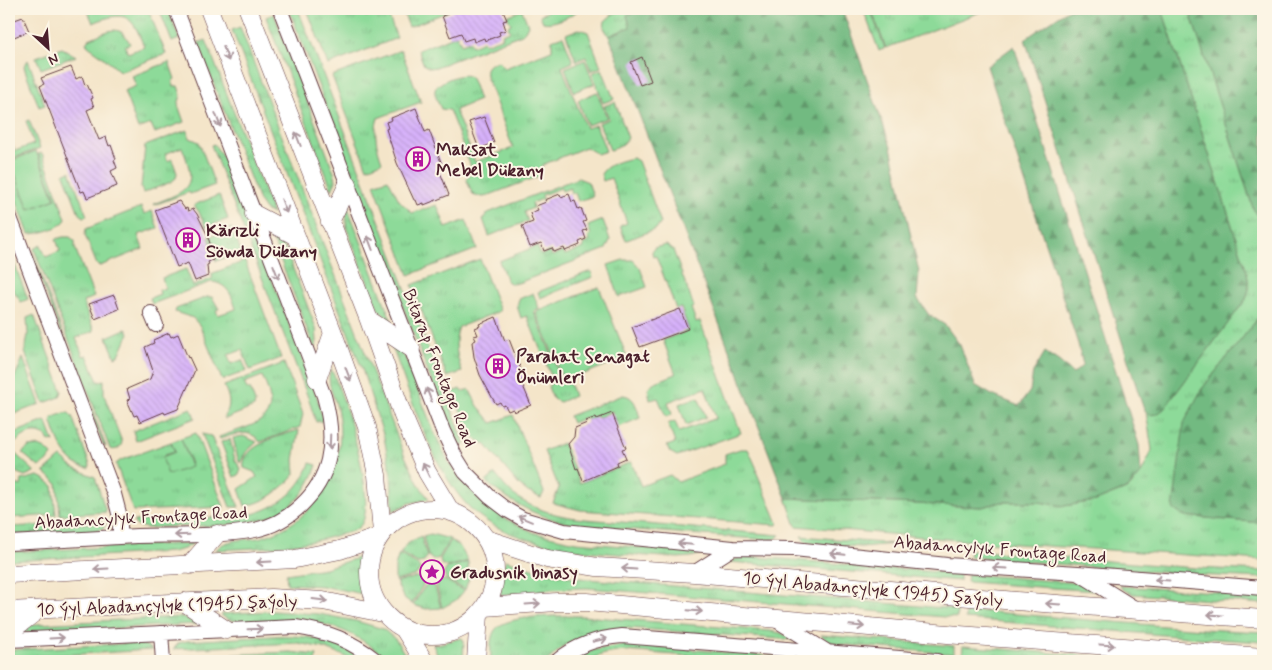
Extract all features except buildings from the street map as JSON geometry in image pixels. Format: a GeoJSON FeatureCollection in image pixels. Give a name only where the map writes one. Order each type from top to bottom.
{"type":"FeatureCollection","features":[{"type":"Feature","properties":{"kind":"main road"},"geometry":{"type":"LineString","coordinates":[[209,9],[357,398],[373,452],[377,475],[381,535]]}},
{"type":"Feature","properties":{"kind":"main road"},"geometry":{"type":"LineString","coordinates":[[248,9],[369,320],[413,440],[427,472],[451,512]]}},
{"type":"Feature","properties":{"kind":"main road"},"geometry":{"type":"LineString","coordinates":[[330,222],[348,184]]}},
{"type":"Feature","properties":{"kind":"main road"},"geometry":{"type":"LineString","coordinates":[[254,214],[296,236]]}},
{"type":"Feature","properties":{"kind":"main road"},"geometry":{"type":"LineString","coordinates":[[369,320],[410,348]]}},
{"type":"Feature","properties":{"kind":"main road"},"geometry":{"type":"LineString","coordinates":[[317,379],[333,333]]}},
{"type":"Feature","properties":{"kind":"main road"},"geometry":{"type":"LineString","coordinates":[[433,509],[451,512],[474,525],[486,539],[493,555],[495,573],[492,591],[482,611],[473,620],[457,630],[440,635],[422,634],[404,629],[383,613],[374,598],[369,580],[369,562],[375,545],[381,535],[399,518],[415,511],[433,509]]}},
{"type":"Feature","properties":{"kind":"main road"},"geometry":{"type":"LineString","coordinates":[[190,565],[217,534]]}},
{"type":"Feature","properties":{"kind":"main road","name":"10 ýyl Abadançylyk (1945) şaýoly"},"geometry":{"type":"LineString","coordinates":[[9,574],[295,559],[340,550],[381,535]]}},
{"type":"Feature","properties":{"kind":"main road","name":"10 ýyl Abadançylyk (1945) şaýoly"},"geometry":{"type":"LineString","coordinates":[[486,539],[561,562],[597,567],[694,573],[1016,601],[1263,619]]}},
{"type":"Feature","properties":{"kind":"main road","name":"10 ýyl Abadançylyk (1945) şaýoly"},"geometry":{"type":"LineString","coordinates":[[9,611],[270,598],[307,598],[352,605],[383,613]]}},
{"type":"Feature","properties":{"kind":"main road"},"geometry":{"type":"LineString","coordinates":[[184,602],[226,630]]}},
{"type":"Feature","properties":{"kind":"main road"},"geometry":{"type":"LineString","coordinates":[[482,611],[558,602],[587,602],[959,635],[1130,646],[1208,657],[1263,657]]}},
{"type":"Feature","properties":{"kind":"main road"},"geometry":{"type":"LineString","coordinates":[[9,632],[38,610]]}},
{"type":"Feature","properties":{"kind":"main road"},"geometry":{"type":"LineString","coordinates":[[476,661],[482,611]]}},
{"type":"Feature","properties":{"kind":"main road"},"geometry":{"type":"LineString","coordinates":[[404,629],[424,661]]}},
{"type":"Feature","properties":{"kind":"street"},"geometry":{"type":"LineString","coordinates":[[176,9],[317,379]]}},
{"type":"Feature","properties":{"kind":"street","name":"Bitarap Frontage Road"},"geometry":{"type":"LineString","coordinates":[[280,9],[410,348],[455,456],[465,472],[477,485],[507,510],[523,519],[564,531],[733,548]]}},
{"type":"Feature","properties":{"kind":"street"},"geometry":{"type":"LineString","coordinates":[[9,214],[114,494],[120,516],[120,537]]}},
{"type":"Feature","properties":{"kind":"street","name":"Abadancylyk Frontage Road"},"geometry":{"type":"LineString","coordinates":[[9,543],[217,534],[254,530],[277,522],[302,504],[318,483],[328,461],[330,435],[327,409],[317,379]]}},
{"type":"Feature","properties":{"kind":"street"},"geometry":{"type":"LineString","coordinates":[[694,573],[733,548]]}},
{"type":"Feature","properties":{"kind":"street","name":"Abadancylyk Frontage Road"},"geometry":{"type":"LineString","coordinates":[[733,548],[794,549],[947,566],[1078,573],[1263,588]]}},
{"type":"Feature","properties":{"kind":"street"},"geometry":{"type":"LineString","coordinates":[[1078,573],[1136,610]]}},
{"type":"Feature","properties":{"kind":"street"},"geometry":{"type":"LineString","coordinates":[[774,618],[828,652]]}},
{"type":"Feature","properties":{"kind":"street"},"geometry":{"type":"LineString","coordinates":[[9,640],[295,627],[329,633],[352,644],[377,661]]}},
{"type":"Feature","properties":{"kind":"street"},"geometry":{"type":"LineString","coordinates":[[161,633],[163,661]]}},
{"type":"Feature","properties":{"kind":"street"},"geometry":{"type":"LineString","coordinates":[[557,661],[577,648],[598,639],[622,636],[937,661]]}},
{"type":"Feature","properties":{"kind":"green space"},"geometry":{"type":"Polygon","coordinates":[[[87,9],[148,9],[166,54],[121,71],[118,70],[88,46],[86,42],[107,31],[117,30],[126,37],[130,44],[125,46],[128,53],[144,47],[140,36],[131,21],[120,16],[93,23],[87,9]]]}},
{"type":"Feature","properties":{"kind":"green space"},"geometry":{"type":"Polygon","coordinates":[[[159,9],[168,9],[179,39],[172,42],[159,9]]]}},
{"type":"Feature","properties":{"kind":"green space"},"geometry":{"type":"Polygon","coordinates":[[[289,9],[298,9],[465,444],[459,446],[451,432],[289,9]]]}},
{"type":"Feature","properties":{"kind":"green space"},"geometry":{"type":"Polygon","coordinates":[[[307,9],[363,9],[366,17],[386,9],[397,38],[328,65],[307,9]]]}},
{"type":"Feature","properties":{"kind":"green space"},"geometry":{"type":"Polygon","coordinates":[[[402,9],[446,9],[447,12],[409,27],[402,9]]]}},
{"type":"Feature","properties":{"kind":"green space"},"geometry":{"type":"Polygon","coordinates":[[[546,9],[579,9],[562,19],[547,23],[543,22],[540,15],[547,12],[546,9]]]}},
{"type":"Feature","properties":{"kind":"green space"},"geometry":{"type":"Polygon","coordinates":[[[627,9],[643,9],[627,15],[630,27],[609,36],[604,28],[605,21],[613,14],[627,9]]]}},
{"type":"Feature","properties":{"kind":"green space"},"geometry":{"type":"Polygon","coordinates":[[[643,9],[842,9],[891,147],[919,272],[917,298],[929,315],[945,325],[960,345],[975,385],[992,395],[1019,406],[1030,391],[1033,372],[1045,352],[1073,374],[1083,365],[1078,344],[987,66],[1014,46],[1139,445],[1141,474],[1128,488],[1096,501],[1064,506],[1039,502],[1002,502],[982,507],[786,498],[609,36],[630,27],[627,15],[643,9]]]}},
{"type":"Feature","properties":{"kind":"green space"},"geometry":{"type":"Polygon","coordinates":[[[863,9],[870,9],[885,48],[879,51],[863,9]]]}},
{"type":"Feature","properties":{"kind":"green space"},"geometry":{"type":"Polygon","coordinates":[[[871,9],[988,9],[886,48],[871,9]]]}},
{"type":"Feature","properties":{"kind":"green space"},"geometry":{"type":"Polygon","coordinates":[[[1069,9],[1162,9],[1247,272],[1249,289],[1246,299],[1164,409],[1157,414],[1150,415],[1142,404],[1025,39],[1069,9]]]}},
{"type":"Feature","properties":{"kind":"green space"},"geometry":{"type":"Polygon","coordinates":[[[1162,9],[1189,9],[1253,208],[1258,217],[1263,221],[1263,312],[1201,390],[1183,516],[1263,523],[1263,560],[970,541],[796,526],[786,498],[982,507],[1002,502],[1039,502],[1064,506],[1096,501],[1129,488],[1141,474],[1152,450],[1146,412],[1150,415],[1157,414],[1164,409],[1246,299],[1249,289],[1247,272],[1162,9]]]}},
{"type":"Feature","properties":{"kind":"green space"},"geometry":{"type":"Polygon","coordinates":[[[1189,9],[1263,9],[1263,221],[1258,217],[1253,208],[1189,9]]]}},
{"type":"Feature","properties":{"kind":"green space"},"geometry":{"type":"Polygon","coordinates":[[[522,10],[528,25],[522,34],[436,67],[430,68],[424,65],[418,50],[457,35],[461,44],[470,41],[472,46],[483,41],[485,44],[503,37],[502,34],[510,31],[508,26],[511,24],[507,16],[522,10]]]}},
{"type":"Feature","properties":{"kind":"green space"},"geometry":{"type":"Polygon","coordinates":[[[274,14],[335,175],[336,181],[332,190],[266,17],[274,14]]]}},
{"type":"Feature","properties":{"kind":"green space"},"geometry":{"type":"Polygon","coordinates":[[[240,27],[404,454],[419,485],[429,499],[410,503],[393,511],[391,475],[384,437],[362,369],[232,30],[240,27]]]}},
{"type":"Feature","properties":{"kind":"green space"},"geometry":{"type":"Polygon","coordinates":[[[579,29],[588,32],[601,67],[591,71],[586,57],[576,61],[566,34],[579,29]]]}},
{"type":"Feature","properties":{"kind":"green space"},"geometry":{"type":"Polygon","coordinates":[[[563,36],[573,62],[562,67],[586,128],[596,125],[606,151],[597,154],[586,147],[542,165],[540,176],[484,197],[475,196],[466,178],[473,172],[449,110],[441,109],[435,90],[440,84],[457,76],[470,77],[479,100],[455,110],[475,162],[513,148],[486,76],[487,67],[498,61],[505,68],[552,50],[552,40],[563,36]]]}},
{"type":"Feature","properties":{"kind":"green space"},"geometry":{"type":"Polygon","coordinates":[[[206,40],[273,214],[265,210],[259,201],[198,43],[206,40]]]}},
{"type":"Feature","properties":{"kind":"green space"},"geometry":{"type":"Polygon","coordinates":[[[62,48],[76,56],[41,69],[36,57],[62,48]]]}},
{"type":"Feature","properties":{"kind":"green space"},"geometry":{"type":"Polygon","coordinates":[[[401,50],[421,102],[378,118],[376,140],[382,162],[367,168],[332,76],[401,50]]]}},
{"type":"Feature","properties":{"kind":"green space"},"geometry":{"type":"Polygon","coordinates":[[[28,60],[45,105],[39,107],[24,66],[28,60]]]}},
{"type":"Feature","properties":{"kind":"green space"},"geometry":{"type":"Polygon","coordinates":[[[585,60],[594,84],[574,92],[565,68],[585,60]]]}},
{"type":"Feature","properties":{"kind":"green space"},"geometry":{"type":"Polygon","coordinates":[[[169,62],[175,79],[172,82],[174,86],[178,86],[181,95],[178,105],[184,122],[155,133],[151,124],[138,129],[124,91],[136,86],[132,76],[169,62]]]}},
{"type":"Feature","properties":{"kind":"green space"},"geometry":{"type":"Polygon","coordinates":[[[602,69],[614,99],[603,103],[592,73],[602,69]]]}},
{"type":"Feature","properties":{"kind":"green space"},"geometry":{"type":"Polygon","coordinates":[[[597,92],[607,118],[587,125],[578,100],[597,92]]]}},
{"type":"Feature","properties":{"kind":"green space"},"geometry":{"type":"Polygon","coordinates":[[[615,102],[628,138],[623,144],[610,150],[599,123],[609,119],[604,106],[615,102]]]}},
{"type":"Feature","properties":{"kind":"green space"},"geometry":{"type":"Polygon","coordinates":[[[29,120],[40,148],[9,160],[9,136],[15,151],[34,144],[26,121],[29,120]]]}},
{"type":"Feature","properties":{"kind":"green space"},"geometry":{"type":"Polygon","coordinates":[[[187,130],[190,138],[199,142],[215,185],[154,205],[183,190],[190,179],[189,171],[182,147],[165,154],[168,161],[172,159],[177,173],[176,178],[171,182],[143,193],[141,188],[145,146],[187,130]]]}},
{"type":"Feature","properties":{"kind":"green space"},"geometry":{"type":"Polygon","coordinates":[[[214,144],[227,163],[317,397],[323,421],[316,422],[211,145],[214,144]]]}},
{"type":"Feature","properties":{"kind":"green space"},"geometry":{"type":"Polygon","coordinates":[[[36,151],[55,199],[29,209],[10,161],[36,151]]]}},
{"type":"Feature","properties":{"kind":"green space"},"geometry":{"type":"Polygon","coordinates":[[[42,153],[66,219],[64,222],[50,230],[29,234],[9,181],[9,160],[29,209],[56,199],[38,154],[42,153]]]}},
{"type":"Feature","properties":{"kind":"green space"},"geometry":{"type":"Polygon","coordinates":[[[633,158],[638,161],[661,223],[656,229],[627,240],[620,226],[627,223],[611,178],[603,181],[601,174],[611,165],[633,158]]]}},
{"type":"Feature","properties":{"kind":"green space"},"geometry":{"type":"Polygon","coordinates":[[[70,171],[87,216],[84,217],[79,213],[64,174],[70,171]]]}},
{"type":"Feature","properties":{"kind":"green space"},"geometry":{"type":"Polygon","coordinates":[[[578,178],[588,182],[593,196],[578,201],[575,193],[572,193],[570,188],[562,191],[561,188],[542,195],[543,199],[532,203],[533,208],[524,212],[528,221],[489,236],[483,219],[488,213],[578,178]]]}},
{"type":"Feature","properties":{"kind":"green space"},"geometry":{"type":"Polygon","coordinates":[[[388,179],[399,200],[412,213],[437,205],[446,228],[466,220],[477,249],[409,275],[374,184],[388,179]]]}},
{"type":"Feature","properties":{"kind":"green space"},"geometry":{"type":"Polygon","coordinates":[[[219,195],[228,219],[206,227],[194,205],[219,195]]]}},
{"type":"Feature","properties":{"kind":"green space"},"geometry":{"type":"Polygon","coordinates":[[[141,207],[144,214],[152,211],[158,228],[138,235],[143,249],[100,266],[97,265],[85,235],[86,229],[141,207]]]}},
{"type":"Feature","properties":{"kind":"green space"},"geometry":{"type":"Polygon","coordinates":[[[347,208],[392,322],[378,309],[347,229],[347,208]]]}},
{"type":"Feature","properties":{"kind":"green space"},"geometry":{"type":"Polygon","coordinates":[[[603,220],[610,240],[606,249],[518,283],[512,284],[507,281],[499,261],[537,246],[541,255],[550,251],[552,256],[563,252],[565,255],[584,248],[583,244],[590,241],[588,236],[591,235],[588,226],[603,220]]]}},
{"type":"Feature","properties":{"kind":"green space"},"geometry":{"type":"Polygon","coordinates":[[[232,228],[241,252],[216,261],[209,237],[232,228]]]}},
{"type":"Feature","properties":{"kind":"green space"},"geometry":{"type":"Polygon","coordinates":[[[271,235],[281,243],[287,253],[316,328],[317,341],[315,350],[271,235]]]}},
{"type":"Feature","properties":{"kind":"green space"},"geometry":{"type":"Polygon","coordinates":[[[70,237],[75,241],[75,248],[94,297],[83,302],[94,331],[76,338],[83,356],[87,355],[99,382],[104,380],[104,395],[122,442],[121,446],[112,450],[110,449],[34,249],[41,245],[46,257],[60,251],[56,239],[70,237]]]}},
{"type":"Feature","properties":{"kind":"green space"},"geometry":{"type":"Polygon","coordinates":[[[666,245],[673,250],[694,307],[691,308],[696,322],[700,321],[741,433],[677,456],[670,452],[667,446],[675,443],[668,424],[675,421],[679,432],[716,418],[705,388],[668,402],[672,414],[666,417],[658,398],[650,400],[648,389],[653,383],[676,374],[663,340],[689,330],[681,308],[676,309],[656,256],[653,257],[652,252],[654,248],[666,245]]]}},
{"type":"Feature","properties":{"kind":"green space"},"geometry":{"type":"Polygon","coordinates":[[[9,250],[28,299],[21,302],[9,284],[9,250]]]}},
{"type":"Feature","properties":{"kind":"green space"},"geometry":{"type":"Polygon","coordinates":[[[32,252],[106,447],[103,444],[32,257],[32,252]]]}},
{"type":"Feature","properties":{"kind":"green space"},"geometry":{"type":"Polygon","coordinates":[[[480,259],[500,311],[459,327],[456,344],[462,372],[447,377],[412,285],[480,259]]]}},
{"type":"Feature","properties":{"kind":"green space"},"geometry":{"type":"Polygon","coordinates":[[[623,260],[633,260],[640,268],[647,287],[619,297],[608,265],[623,260]]]}},
{"type":"Feature","properties":{"kind":"green space"},"geometry":{"type":"Polygon","coordinates":[[[245,261],[281,358],[250,370],[242,350],[228,355],[231,364],[242,360],[247,371],[222,380],[200,326],[193,318],[175,312],[176,309],[207,297],[212,297],[219,309],[216,310],[218,315],[236,309],[233,299],[225,287],[211,282],[152,304],[150,298],[160,294],[159,290],[165,288],[162,278],[186,269],[193,286],[213,278],[211,274],[245,261]]]}},
{"type":"Feature","properties":{"kind":"green space"},"geometry":{"type":"Polygon","coordinates":[[[591,271],[593,277],[540,298],[538,292],[591,271]]]}},
{"type":"Feature","properties":{"kind":"green space"},"geometry":{"type":"Polygon","coordinates":[[[599,287],[627,357],[564,382],[536,312],[599,287]]]}},
{"type":"Feature","properties":{"kind":"green space"},"geometry":{"type":"Polygon","coordinates":[[[533,293],[539,308],[534,311],[563,384],[569,382],[574,396],[560,402],[553,399],[548,387],[553,381],[527,316],[521,318],[517,306],[519,299],[533,293]]]}},
{"type":"Feature","properties":{"kind":"green space"},"geometry":{"type":"Polygon","coordinates":[[[1263,312],[1263,523],[1183,516],[1173,509],[1184,423],[1201,390],[1263,312]]]}},
{"type":"Feature","properties":{"kind":"green space"},"geometry":{"type":"Polygon","coordinates":[[[34,315],[62,391],[60,397],[44,403],[25,352],[28,334],[27,318],[34,315]]]}},
{"type":"Feature","properties":{"kind":"green space"},"geometry":{"type":"Polygon","coordinates":[[[125,329],[129,333],[119,355],[115,357],[107,337],[125,329]]]}},
{"type":"Feature","properties":{"kind":"green space"},"geometry":{"type":"Polygon","coordinates":[[[391,344],[400,350],[405,357],[434,432],[450,465],[470,489],[504,518],[535,533],[576,542],[705,553],[678,558],[566,548],[537,542],[510,533],[486,521],[467,505],[442,470],[414,407],[391,344]]]}},
{"type":"Feature","properties":{"kind":"green space"},"geometry":{"type":"Polygon","coordinates":[[[23,358],[40,404],[9,416],[9,390],[23,358]]]}},
{"type":"Feature","properties":{"kind":"green space"},"geometry":{"type":"Polygon","coordinates":[[[284,363],[303,414],[300,427],[260,442],[256,437],[246,433],[220,439],[219,437],[263,419],[268,412],[270,403],[262,376],[244,383],[247,389],[250,389],[255,402],[254,407],[225,419],[224,416],[228,409],[229,401],[224,386],[284,363]]]}},
{"type":"Feature","properties":{"kind":"green space"},"geometry":{"type":"Polygon","coordinates":[[[331,369],[351,424],[363,475],[366,498],[365,516],[359,527],[349,532],[308,542],[216,550],[231,541],[262,537],[284,528],[304,514],[326,487],[336,461],[340,429],[337,407],[329,380],[331,369]]]}},
{"type":"Feature","properties":{"kind":"green space"},"geometry":{"type":"Polygon","coordinates":[[[460,389],[462,392],[469,389],[478,406],[492,423],[513,415],[544,492],[541,498],[528,492],[518,484],[486,445],[471,436],[453,392],[460,389]]]}},
{"type":"Feature","properties":{"kind":"green space"},"geometry":{"type":"Polygon","coordinates":[[[623,395],[633,400],[640,418],[619,427],[612,411],[598,418],[597,416],[588,420],[586,417],[572,423],[569,416],[623,395]]]}},
{"type":"Feature","properties":{"kind":"green space"},"geometry":{"type":"Polygon","coordinates":[[[698,397],[706,417],[686,425],[679,404],[698,397]]]}},
{"type":"Feature","properties":{"kind":"green space"},"geometry":{"type":"Polygon","coordinates":[[[191,408],[195,418],[136,441],[133,431],[191,408]]]}},
{"type":"Feature","properties":{"kind":"green space"},"geometry":{"type":"Polygon","coordinates":[[[69,413],[72,416],[90,465],[89,468],[74,463],[60,443],[51,420],[53,417],[69,413]]]}},
{"type":"Feature","properties":{"kind":"green space"},"geometry":{"type":"Polygon","coordinates":[[[45,421],[54,442],[48,440],[42,434],[33,433],[21,438],[13,445],[9,442],[9,435],[45,421]]]}},
{"type":"Feature","properties":{"kind":"green space"},"geometry":{"type":"Polygon","coordinates":[[[299,430],[294,460],[295,474],[285,485],[266,499],[245,506],[239,489],[257,477],[254,472],[244,468],[245,460],[249,453],[264,442],[299,430]]]}},
{"type":"Feature","properties":{"kind":"green space"},"geometry":{"type":"Polygon","coordinates":[[[196,433],[224,507],[133,511],[116,464],[121,460],[171,442],[175,452],[164,455],[191,464],[181,438],[196,433]]]}},
{"type":"Feature","properties":{"kind":"green space"},"geometry":{"type":"Polygon","coordinates":[[[202,434],[211,436],[239,507],[230,507],[202,434]]]}},
{"type":"Feature","properties":{"kind":"green space"},"geometry":{"type":"Polygon","coordinates":[[[243,436],[257,442],[246,452],[240,463],[233,438],[243,436]]]}},
{"type":"Feature","properties":{"kind":"green space"},"geometry":{"type":"Polygon","coordinates":[[[181,438],[191,467],[168,475],[162,457],[175,452],[171,442],[181,438]]]}},
{"type":"Feature","properties":{"kind":"green space"},"geometry":{"type":"Polygon","coordinates":[[[230,439],[235,460],[241,469],[239,475],[234,477],[221,442],[230,439]]]}},
{"type":"Feature","properties":{"kind":"green space"},"geometry":{"type":"Polygon","coordinates":[[[563,443],[580,483],[631,462],[641,486],[670,475],[678,482],[725,464],[725,454],[740,449],[748,449],[778,523],[777,525],[580,510],[553,503],[559,488],[544,451],[563,443]]]}},
{"type":"Feature","properties":{"kind":"green space"},"geometry":{"type":"Polygon","coordinates":[[[39,446],[46,449],[52,455],[47,462],[39,467],[22,453],[29,447],[39,446]]]}},
{"type":"Feature","properties":{"kind":"green space"},"geometry":{"type":"Polygon","coordinates":[[[9,448],[34,472],[25,476],[15,472],[9,459],[9,448]]]}},
{"type":"Feature","properties":{"kind":"green space"},"geometry":{"type":"Polygon","coordinates":[[[61,457],[72,467],[95,477],[106,512],[60,515],[57,483],[44,472],[61,457]]]}},
{"type":"Feature","properties":{"kind":"green space"},"geometry":{"type":"Polygon","coordinates":[[[310,463],[317,465],[309,483],[299,497],[287,508],[273,515],[257,520],[223,525],[147,528],[137,526],[134,523],[134,521],[254,514],[275,505],[292,492],[300,483],[310,463]]]}},
{"type":"Feature","properties":{"kind":"green space"},"geometry":{"type":"Polygon","coordinates":[[[495,474],[509,491],[530,505],[566,517],[780,535],[776,539],[770,540],[570,524],[532,512],[508,499],[486,482],[495,474]]]}},
{"type":"Feature","properties":{"kind":"green space"},"geometry":{"type":"Polygon","coordinates":[[[38,476],[53,486],[56,515],[9,518],[9,480],[21,486],[22,480],[38,476]]]}},
{"type":"Feature","properties":{"kind":"green space"},"geometry":{"type":"Polygon","coordinates":[[[107,522],[98,531],[9,535],[9,527],[107,522]]]}},
{"type":"Feature","properties":{"kind":"green space"},"geometry":{"type":"Polygon","coordinates":[[[431,534],[450,539],[439,558],[433,560],[428,556],[423,536],[431,534]]]}},
{"type":"Feature","properties":{"kind":"green space"},"geometry":{"type":"Polygon","coordinates":[[[421,536],[427,557],[424,562],[418,563],[400,553],[407,544],[421,536]]]}},
{"type":"Feature","properties":{"kind":"green space"},"geometry":{"type":"Polygon","coordinates":[[[801,536],[894,544],[861,547],[812,543],[805,541],[801,536]]]}},
{"type":"Feature","properties":{"kind":"green space"},"geometry":{"type":"Polygon","coordinates":[[[451,540],[460,547],[468,561],[447,567],[441,564],[440,559],[451,540]]]}},
{"type":"Feature","properties":{"kind":"green space"},"geometry":{"type":"Polygon","coordinates":[[[194,543],[184,549],[172,552],[9,561],[9,552],[194,543]]]}},
{"type":"Feature","properties":{"kind":"green space"},"geometry":{"type":"Polygon","coordinates":[[[970,550],[1196,568],[1263,571],[1263,578],[1196,575],[969,557],[970,550]]]}},
{"type":"Feature","properties":{"kind":"green space"},"geometry":{"type":"Polygon","coordinates":[[[399,554],[418,565],[420,570],[416,575],[395,581],[395,566],[399,554]]]}},
{"type":"Feature","properties":{"kind":"green space"},"geometry":{"type":"Polygon","coordinates":[[[745,556],[960,574],[960,581],[730,562],[745,556]]]}},
{"type":"Feature","properties":{"kind":"green space"},"geometry":{"type":"Polygon","coordinates":[[[361,557],[360,567],[363,594],[322,586],[287,584],[286,574],[325,568],[361,557]]]}},
{"type":"Feature","properties":{"kind":"green space"},"geometry":{"type":"Polygon","coordinates":[[[506,560],[548,573],[587,579],[957,609],[957,618],[587,588],[549,589],[502,595],[500,594],[506,560]]]}},
{"type":"Feature","properties":{"kind":"green space"},"geometry":{"type":"Polygon","coordinates":[[[468,562],[469,578],[465,590],[446,579],[444,573],[447,568],[468,562]]]}},
{"type":"Feature","properties":{"kind":"green space"},"geometry":{"type":"Polygon","coordinates":[[[968,574],[1078,583],[1096,591],[967,582],[968,574]]]}},
{"type":"Feature","properties":{"kind":"green space"},"geometry":{"type":"Polygon","coordinates":[[[417,577],[422,579],[423,585],[412,604],[403,597],[396,582],[417,577]]]}},
{"type":"Feature","properties":{"kind":"green space"},"geometry":{"type":"Polygon","coordinates":[[[445,580],[464,591],[456,600],[442,608],[437,587],[439,581],[445,580]]]}},
{"type":"Feature","properties":{"kind":"green space"},"geometry":{"type":"Polygon","coordinates":[[[430,584],[435,587],[441,608],[426,609],[413,605],[425,586],[430,584]]]}},
{"type":"Feature","properties":{"kind":"green space"},"geometry":{"type":"Polygon","coordinates":[[[1120,586],[1263,595],[1263,604],[1133,594],[1122,589],[1120,586]]]}},
{"type":"Feature","properties":{"kind":"green space"},"geometry":{"type":"Polygon","coordinates":[[[966,610],[1201,629],[1263,632],[1263,642],[965,619],[966,610]]]}},
{"type":"Feature","properties":{"kind":"green space"},"geometry":{"type":"Polygon","coordinates":[[[272,611],[319,614],[356,621],[383,629],[396,640],[409,661],[389,661],[362,640],[334,627],[320,623],[288,620],[233,621],[222,616],[222,614],[272,611]]]}},
{"type":"Feature","properties":{"kind":"green space"},"geometry":{"type":"Polygon","coordinates":[[[582,616],[770,631],[781,633],[794,640],[627,628],[602,631],[579,638],[564,646],[543,662],[491,661],[492,637],[495,630],[501,625],[511,621],[536,617],[582,616]]]}},
{"type":"Feature","properties":{"kind":"green space"},"geometry":{"type":"Polygon","coordinates":[[[183,617],[198,624],[21,633],[30,626],[37,624],[183,617]]]}},
{"type":"Feature","properties":{"kind":"green space"},"geometry":{"type":"Polygon","coordinates":[[[821,635],[954,646],[954,654],[837,644],[826,640],[821,635]]]}},
{"type":"Feature","properties":{"kind":"green space"},"geometry":{"type":"Polygon","coordinates":[[[298,636],[321,640],[343,648],[365,661],[353,661],[323,648],[298,643],[173,649],[179,643],[187,641],[298,636]]]}},
{"type":"Feature","properties":{"kind":"green space"},"geometry":{"type":"Polygon","coordinates":[[[462,638],[464,641],[463,661],[440,661],[433,645],[462,638]]]}},
{"type":"Feature","properties":{"kind":"green space"},"geometry":{"type":"Polygon","coordinates":[[[137,643],[145,645],[152,650],[9,658],[9,650],[137,643]]]}},
{"type":"Feature","properties":{"kind":"green space"},"geometry":{"type":"Polygon","coordinates":[[[624,645],[836,661],[752,661],[624,651],[604,654],[585,661],[572,661],[594,650],[624,645]]]}},
{"type":"Feature","properties":{"kind":"green space"},"geometry":{"type":"Polygon","coordinates":[[[963,646],[1156,661],[1049,661],[962,655],[963,646]]]}},
{"type":"Feature","properties":{"kind":"green space"},"geometry":{"type":"Polygon","coordinates":[[[290,652],[317,655],[315,661],[175,661],[175,657],[290,652]]]}},
{"type":"Feature","properties":{"kind":"place","name":"Maksat Mebel Dükany"},"geometry":{"type":"Point","coordinates":[418,159]}},
{"type":"Feature","properties":{"kind":"place","name":"Kärizli Söwda Dükany"},"geometry":{"type":"Point","coordinates":[188,240]}},
{"type":"Feature","properties":{"kind":"place","name":"Parahat Senagat Önümleri"},"geometry":{"type":"Point","coordinates":[498,366]}},
{"type":"Feature","properties":{"kind":"place","name":"Gradusnik binasy"},"geometry":{"type":"Point","coordinates":[432,572]}}]}
